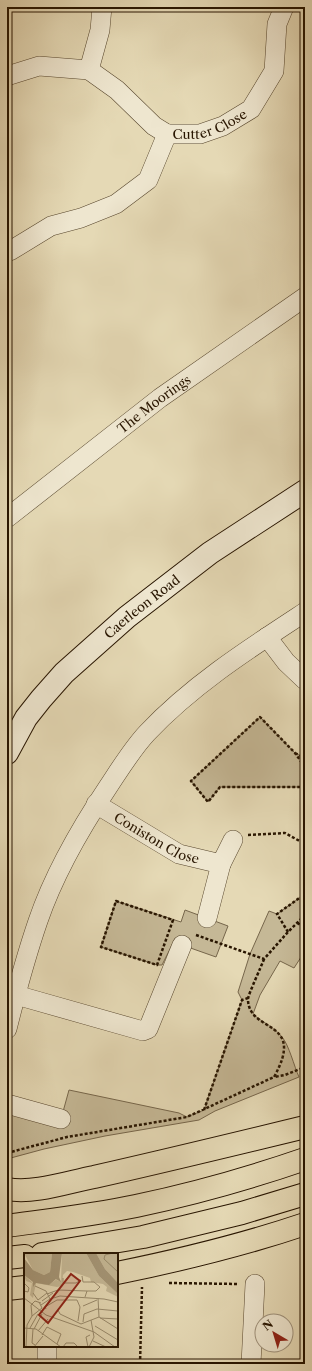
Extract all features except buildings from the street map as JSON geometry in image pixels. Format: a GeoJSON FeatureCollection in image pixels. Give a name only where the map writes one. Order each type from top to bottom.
{"type":"FeatureCollection","features":[{"type":"Feature","properties":{"kind":"highway"},"geometry":{"type":"LineString","coordinates":[[7,1189],[16,1191],[45,1187],[305,1128]]}},
{"type":"Feature","properties":{"kind":"highway"},"geometry":{"type":"LineString","coordinates":[[7,1226],[73,1218],[135,1206],[226,1183],[305,1159]]}},
{"type":"Feature","properties":{"kind":"highway"},"geometry":{"type":"LineString","coordinates":[[48,1253],[143,1237],[242,1213],[305,1194]]}},
{"type":"Feature","properties":{"kind":"highway"},"geometry":{"type":"LineString","coordinates":[[118,1273],[178,1260],[266,1237],[305,1224]]}},
{"type":"Feature","properties":{"kind":"highway"},"geometry":{"type":"LineString","coordinates":[[7,1258],[24,1256]]}},
{"type":"Feature","properties":{"kind":"highway"},"geometry":{"type":"LineString","coordinates":[[7,1290],[24,1287]]}},
{"type":"Feature","properties":{"kind":"main road","name":"Caerleon Road"},"geometry":{"type":"LineString","coordinates":[[7,753],[26,718],[41,699],[64,673],[127,617],[210,553],[305,491]]}},
{"type":"Feature","properties":{"kind":"street"},"geometry":{"type":"LineString","coordinates":[[89,70],[100,30],[102,7]]}},
{"type":"Feature","properties":{"kind":"street","name":"Cutter Close"},"geometry":{"type":"LineString","coordinates":[[10,251],[51,226],[81,218],[116,204],[148,180],[167,134],[200,134],[223,126],[251,109],[274,71],[278,24],[284,7]]}},
{"type":"Feature","properties":{"kind":"street"},"geometry":{"type":"LineString","coordinates":[[7,76],[39,66],[89,70],[117,90],[154,126],[167,134]]}},
{"type":"Feature","properties":{"kind":"street","name":"The Moorings"},"geometry":{"type":"LineString","coordinates":[[7,518],[160,398],[305,297]]}},
{"type":"Feature","properties":{"kind":"street"},"geometry":{"type":"LineString","coordinates":[[7,1029],[38,920],[55,880],[96,804],[120,768],[146,734],[186,697],[266,637],[305,612]]}},
{"type":"Feature","properties":{"kind":"street"},"geometry":{"type":"LineString","coordinates":[[266,637],[286,662],[305,680]]}},
{"type":"Feature","properties":{"kind":"street","name":"Coniston Close"},"geometry":{"type":"LineString","coordinates":[[96,804],[179,854],[221,864]]}},
{"type":"Feature","properties":{"kind":"street"},"geometry":{"type":"LineString","coordinates":[[207,918],[221,864],[233,840]]}},
{"type":"Feature","properties":{"kind":"street"},"geometry":{"type":"LineString","coordinates":[[16,995],[143,1031],[148,1029],[188,939]]}},
{"type":"Feature","properties":{"kind":"street"},"geometry":{"type":"LineString","coordinates":[[7,1104],[61,1119]]}},
{"type":"Feature","properties":{"kind":"street"},"geometry":{"type":"LineString","coordinates":[[251,1364],[255,1284]]}},
{"type":"Feature","properties":{"kind":"street"},"geometry":{"type":"LineString","coordinates":[[47,1347],[47,1364]]}},
{"type":"Feature","properties":{"kind":"path"},"geometry":{"type":"LineString","coordinates":[[305,767],[295,753],[260,717],[191,781],[208,802],[220,787],[305,787]]}},
{"type":"Feature","properties":{"kind":"path"},"geometry":{"type":"LineString","coordinates":[[295,753],[305,758]]}},
{"type":"Feature","properties":{"kind":"path"},"geometry":{"type":"LineString","coordinates":[[233,840],[244,836],[285,833],[305,844]]}},
{"type":"Feature","properties":{"kind":"path"},"geometry":{"type":"LineString","coordinates":[[288,932],[277,914],[305,894]]}},
{"type":"Feature","properties":{"kind":"path"},"geometry":{"type":"LineString","coordinates":[[116,901],[173,920],[157,965],[101,947],[116,901]]}},
{"type":"Feature","properties":{"kind":"path"},"geometry":{"type":"LineString","coordinates":[[274,1077],[282,1063],[284,1052],[283,1038],[275,1029],[261,1021],[253,1014],[248,998],[264,959],[305,915]]}},
{"type":"Feature","properties":{"kind":"path"},"geometry":{"type":"LineString","coordinates":[[297,923],[305,927]]}},
{"type":"Feature","properties":{"kind":"path"},"geometry":{"type":"LineString","coordinates":[[188,939],[264,959]]}},
{"type":"Feature","properties":{"kind":"path"},"geometry":{"type":"LineString","coordinates":[[204,1110],[242,1000],[248,998]]}},
{"type":"Feature","properties":{"kind":"path"},"geometry":{"type":"LineString","coordinates":[[7,1152],[67,1137],[187,1118],[274,1077],[285,1075],[305,1067]]}},
{"type":"Feature","properties":{"kind":"path"},"geometry":{"type":"LineString","coordinates":[[140,1364],[142,1282]]}},
{"type":"Feature","properties":{"kind":"path"},"geometry":{"type":"LineString","coordinates":[[165,1283],[255,1284]]}},
{"type":"Feature","properties":{"kind":"shaded area"},"geometry":{"type":"Polygon","coordinates":[[[260,717],[295,753],[305,758],[305,787],[220,787],[208,802],[191,781],[260,717]]]}},
{"type":"Feature","properties":{"kind":"shaded area"},"geometry":{"type":"Polygon","coordinates":[[[305,894],[305,951],[294,968],[280,961],[260,995],[253,1014],[275,1030],[285,1041],[299,1077],[215,1111],[199,1120],[105,1136],[44,1149],[7,1159],[7,1104],[61,1119],[69,1090],[179,1113],[187,1117],[204,1110],[242,1000],[238,992],[250,954],[269,911],[277,914],[305,894]]]}},
{"type":"Feature","properties":{"kind":"shaded area"},"geometry":{"type":"Polygon","coordinates":[[[116,901],[181,922],[185,910],[228,926],[216,957],[173,943],[162,965],[157,965],[101,947],[116,901]]]}}]}
